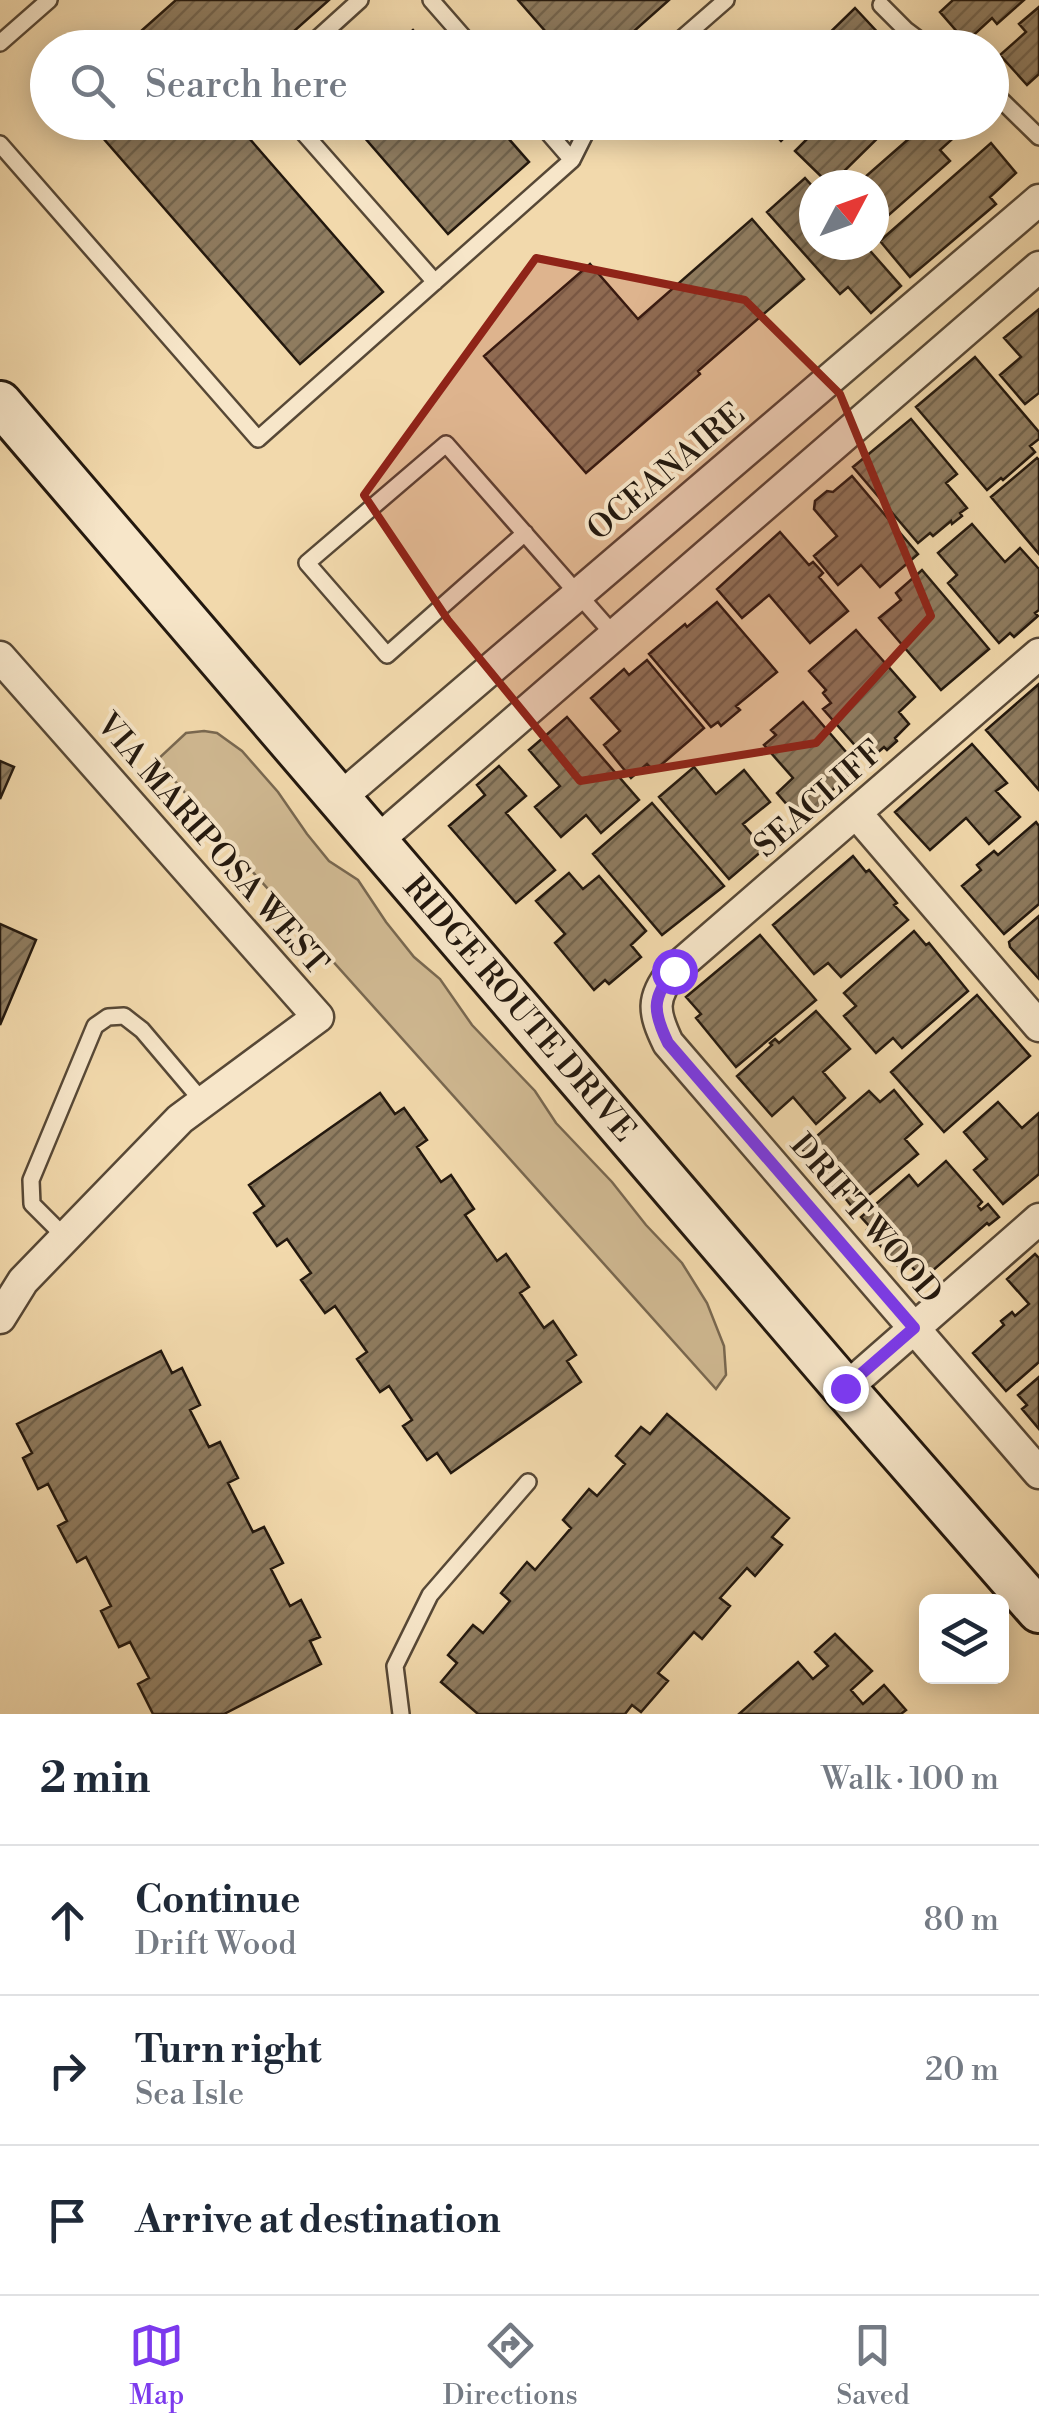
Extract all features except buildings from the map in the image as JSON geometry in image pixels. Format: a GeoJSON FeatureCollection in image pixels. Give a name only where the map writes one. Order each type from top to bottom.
{"type":"FeatureCollection","features":[{"type":"Feature","properties":{"kind":"main road","name":"RIDGE ROUTE DRIVE"},"geometry":{"type":"LineString","coordinates":[[0,403],[1039,1611]]}},
{"type":"Feature","properties":{"kind":"street","name":"OCEANAIRE"},"geometry":{"type":"LineString","coordinates":[[340,798],[1039,200]]}},
{"type":"Feature","properties":{"kind":"street"},"geometry":{"type":"LineString","coordinates":[[377,842],[1039,267]]}},
{"type":"Feature","properties":{"kind":"street","name":"SEACLIFF"},"geometry":{"type":"LineString","coordinates":[[655,1003],[674,971],[1039,654]]}},
{"type":"Feature","properties":{"kind":"street","name":"VIA MARIPOSA WEST"},"geometry":{"type":"LineString","coordinates":[[0,657],[318,1017],[180,1120],[24,1281],[0,1318]]}},
{"type":"Feature","properties":{"kind":"street"},"geometry":{"type":"LineString","coordinates":[[856,813],[1039,1026]]}},
{"type":"Feature","properties":{"kind":"street","name":"DRIFT WOOD"},"geometry":{"type":"LineString","coordinates":[[655,1003],[668,1043],[1039,1474]]}},
{"type":"Feature","properties":{"kind":"street"},"geometry":{"type":"LineString","coordinates":[[845,1388],[1039,1219]]}},
{"type":"Feature","properties":{"kind":"lane"},"geometry":{"type":"LineString","coordinates":[[0,42],[49,0]]}},
{"type":"Feature","properties":{"kind":"lane"},"geometry":{"type":"LineString","coordinates":[[327,30],[360,0]]}},
{"type":"Feature","properties":{"kind":"lane"},"geometry":{"type":"LineString","coordinates":[[431,0],[457,30]]}},
{"type":"Feature","properties":{"kind":"lane"},"geometry":{"type":"LineString","coordinates":[[691,30],[726,0]]}},
{"type":"Feature","properties":{"kind":"lane"},"geometry":{"type":"LineString","coordinates":[[881,6],[906,30]]}},
{"type":"Feature","properties":{"kind":"lane"},"geometry":{"type":"LineString","coordinates":[[1009,108],[1039,137]]}},
{"type":"Feature","properties":{"kind":"lane"},"geometry":{"type":"LineString","coordinates":[[310,140],[435,282]]}},
{"type":"Feature","properties":{"kind":"lane"},"geometry":{"type":"LineString","coordinates":[[555,140],[572,160]]}},
{"type":"Feature","properties":{"kind":"lane"},"geometry":{"type":"LineString","coordinates":[[0,144],[258,439],[572,160],[582,140]]}},
{"type":"Feature","properties":{"kind":"lane"},"geometry":{"type":"LineString","coordinates":[[525,533],[388,655],[308,563],[446,444],[525,533],[614,636]]}},
{"type":"Feature","properties":{"kind":"lane"},"geometry":{"type":"LineString","coordinates":[[66,1238],[32,1204],[31,1180],[95,1026],[108,1017],[124,1016],[142,1030],[203,1102]]}},
{"type":"Feature","properties":{"kind":"lane"},"geometry":{"type":"LineString","coordinates":[[400,1714],[395,1666],[430,1595],[528,1482]]}},
{"type":"Feature","properties":{"kind":"highlighted area"},"geometry":{"type":"Polygon","coordinates":[[[536,258],[745,300],[840,394],[931,616],[816,743],[580,781],[448,620],[364,495],[536,258]]]}},
{"type":"Feature","properties":{"kind":"shaded area"},"geometry":{"type":"Polygon","coordinates":[[[186,733],[217,733],[242,751],[329,861],[358,880],[414,957],[440,979],[472,1025],[535,1091],[556,1123],[682,1263],[707,1303],[724,1346],[726,1375],[716,1389],[157,760],[186,733]]]}},
{"type":"Feature","properties":{"kind":"route"},"geometry":{"type":"LineString","coordinates":[[674,971],[655,1003],[668,1043],[914,1328],[845,1388]]}}]}
